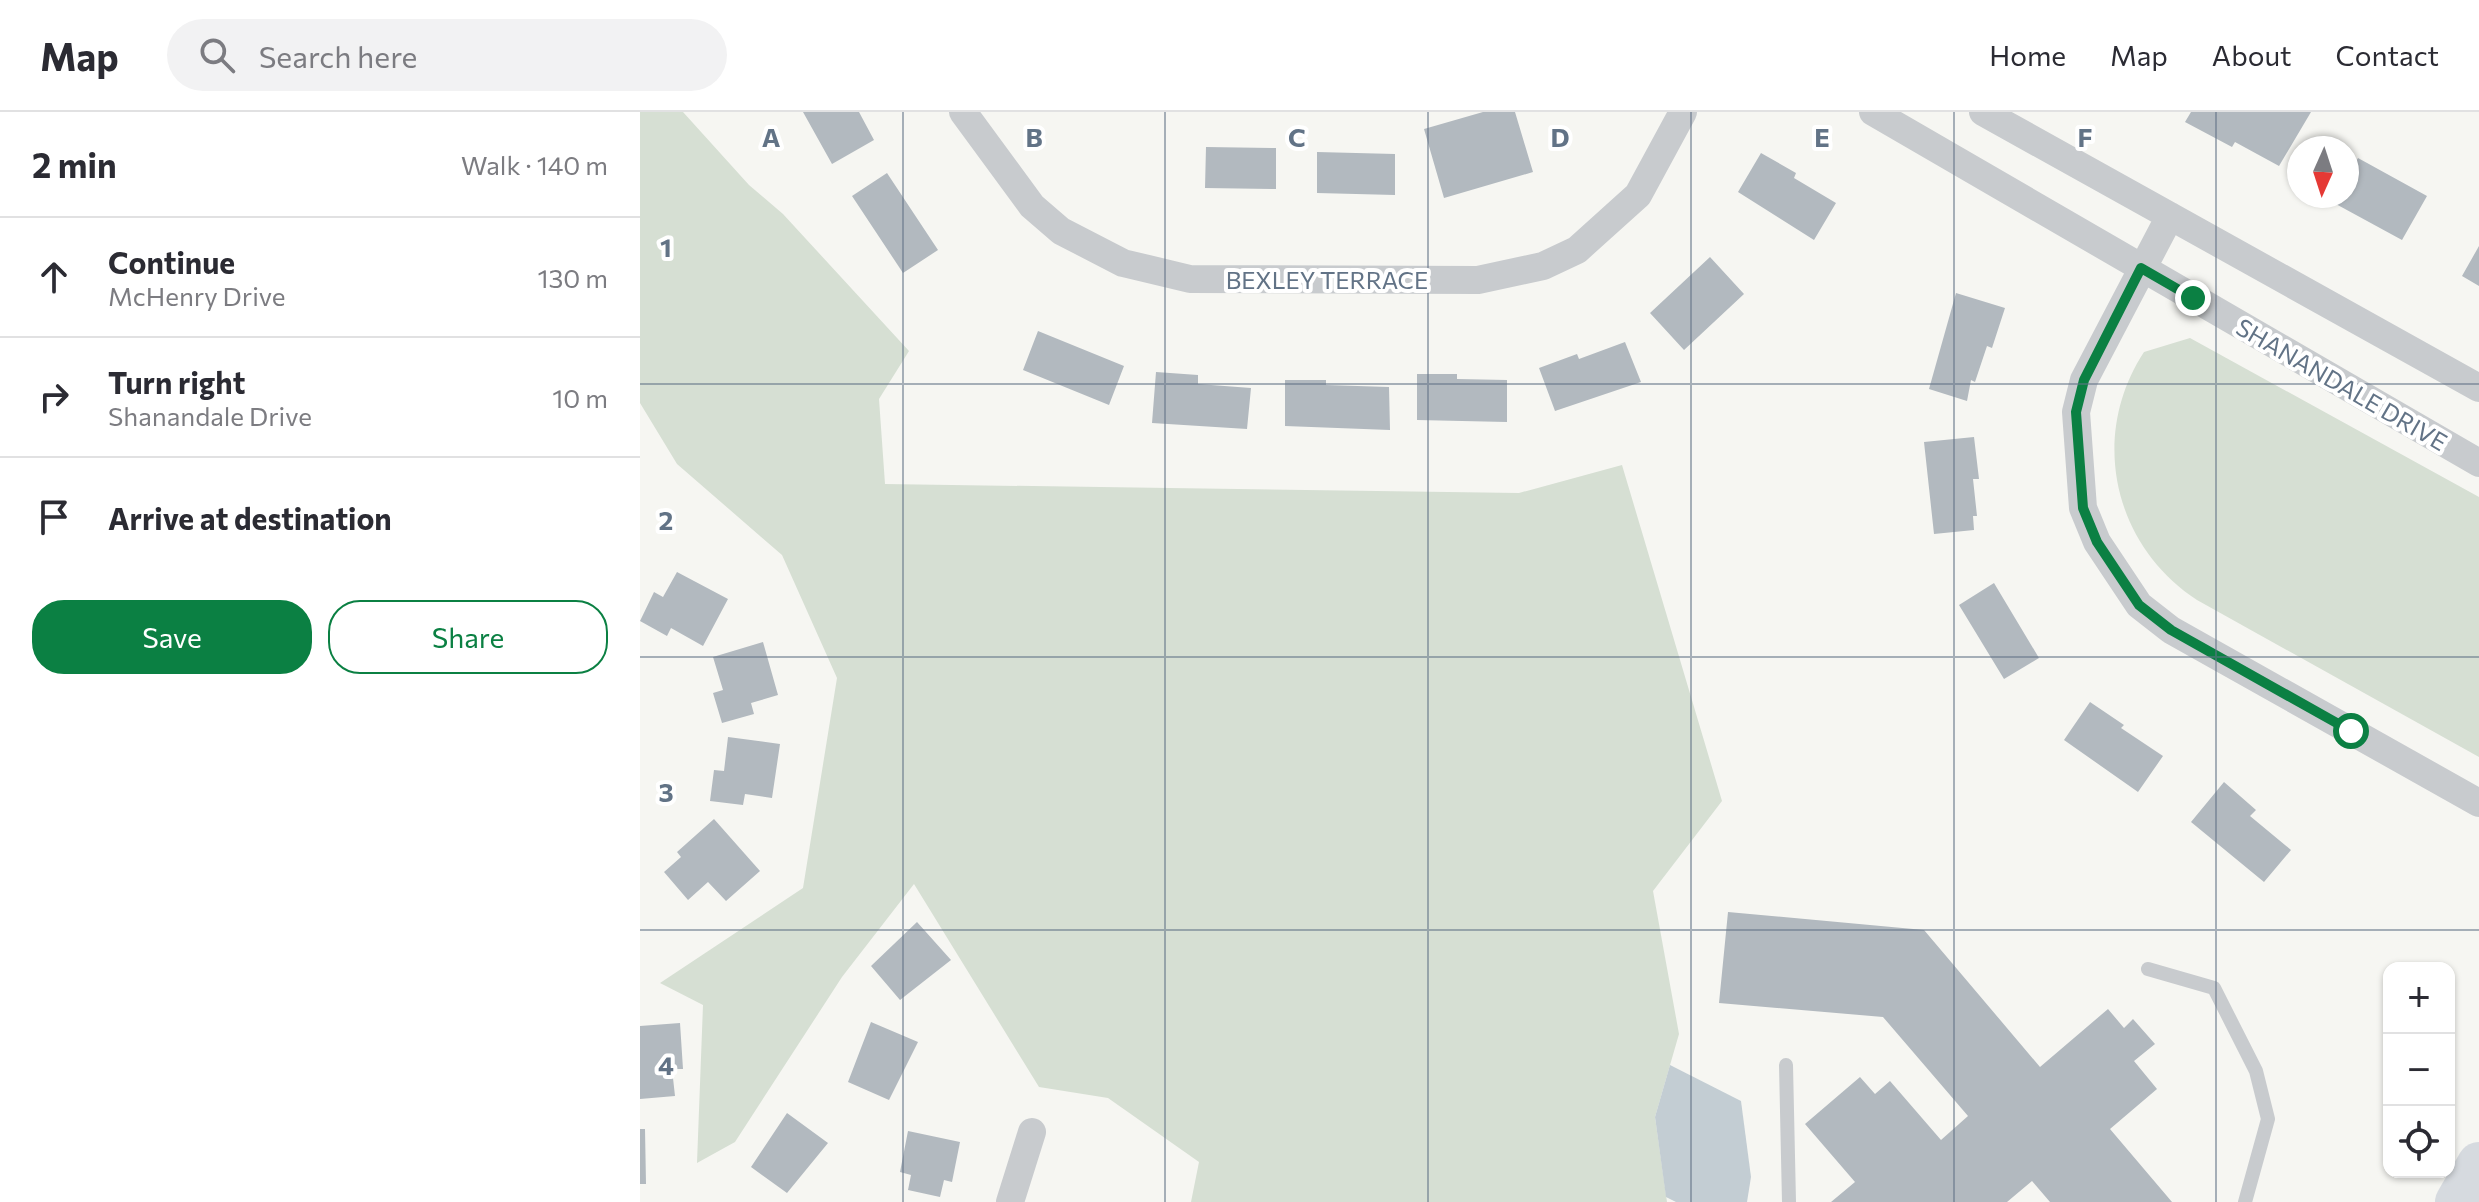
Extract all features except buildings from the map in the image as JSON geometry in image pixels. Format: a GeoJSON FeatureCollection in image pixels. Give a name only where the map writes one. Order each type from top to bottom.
{"type":"FeatureCollection","features":[{"type":"Feature","properties":{"kind":"highway"},"geometry":{"type":"LineString","coordinates":[[2457,1202],[2479,1164]]}},
{"type":"Feature","properties":{"kind":"street","name":"BEXLEY TERRACE"},"geometry":{"type":"LineString","coordinates":[[963,112],[1032,206],[1061,231],[1123,263],[1190,279],[1448,280],[1478,280],[1543,266],[1577,250],[1638,195],[1683,112]]}},
{"type":"Feature","properties":{"kind":"street","name":"SHANANDALE DRIVE"},"geometry":{"type":"LineString","coordinates":[[1873,112],[2479,463]]}},
{"type":"Feature","properties":{"kind":"street"},"geometry":{"type":"LineString","coordinates":[[1983,112],[2479,388]]}},
{"type":"Feature","properties":{"kind":"street"},"geometry":{"type":"LineString","coordinates":[[2170,216],[2084,380],[2076,412],[2083,508],[2097,542],[2139,605],[2171,630],[2479,803]]}},
{"type":"Feature","properties":{"kind":"street"},"geometry":{"type":"LineString","coordinates":[[1010,1202],[1032,1132]]}},
{"type":"Feature","properties":{"kind":"lane"},"geometry":{"type":"LineString","coordinates":[[2148,969],[2214,988],[2256,1071],[2268,1119],[2245,1202]]}},
{"type":"Feature","properties":{"kind":"lane"},"geometry":{"type":"LineString","coordinates":[[1786,1065],[1789,1202]]}},
{"type":"Feature","properties":{"kind":"shaded area"},"geometry":{"type":"Polygon","coordinates":[[[640,112],[683,112],[749,185],[783,214],[909,351],[879,399],[885,484],[1519,493],[1622,465],[1722,801],[1653,891],[1679,1034],[1655,1117],[1667,1202],[1191,1202],[1199,1162],[1108,1098],[1039,1087],[914,884],[842,977],[735,1142],[697,1163],[703,1005],[660,983],[803,888],[837,678],[782,555],[677,464],[640,403],[640,112]]]}},
{"type":"Feature","properties":{"kind":"shaded area"},"geometry":{"type":"Polygon","coordinates":[[[2190,338],[2479,497],[2479,757],[2197,600],[2168,577],[2146,550],[2129,520],[2118,487],[2114,453],[2117,418],[2127,385],[2144,352],[2190,338]]]}},
{"type":"Feature","properties":{"kind":"shaded area"},"geometry":{"type":"Polygon","coordinates":[[[1670,1065],[1741,1101],[1751,1177],[1747,1202],[1676,1202],[1666,1197],[1655,1117],[1670,1065]]]}},
{"type":"Feature","properties":{"kind":"route"},"geometry":{"type":"LineString","coordinates":[[2193,298],[2141,268],[2084,380],[2076,412],[2083,508],[2097,542],[2139,605],[2171,630],[2351,731]]}}]}
